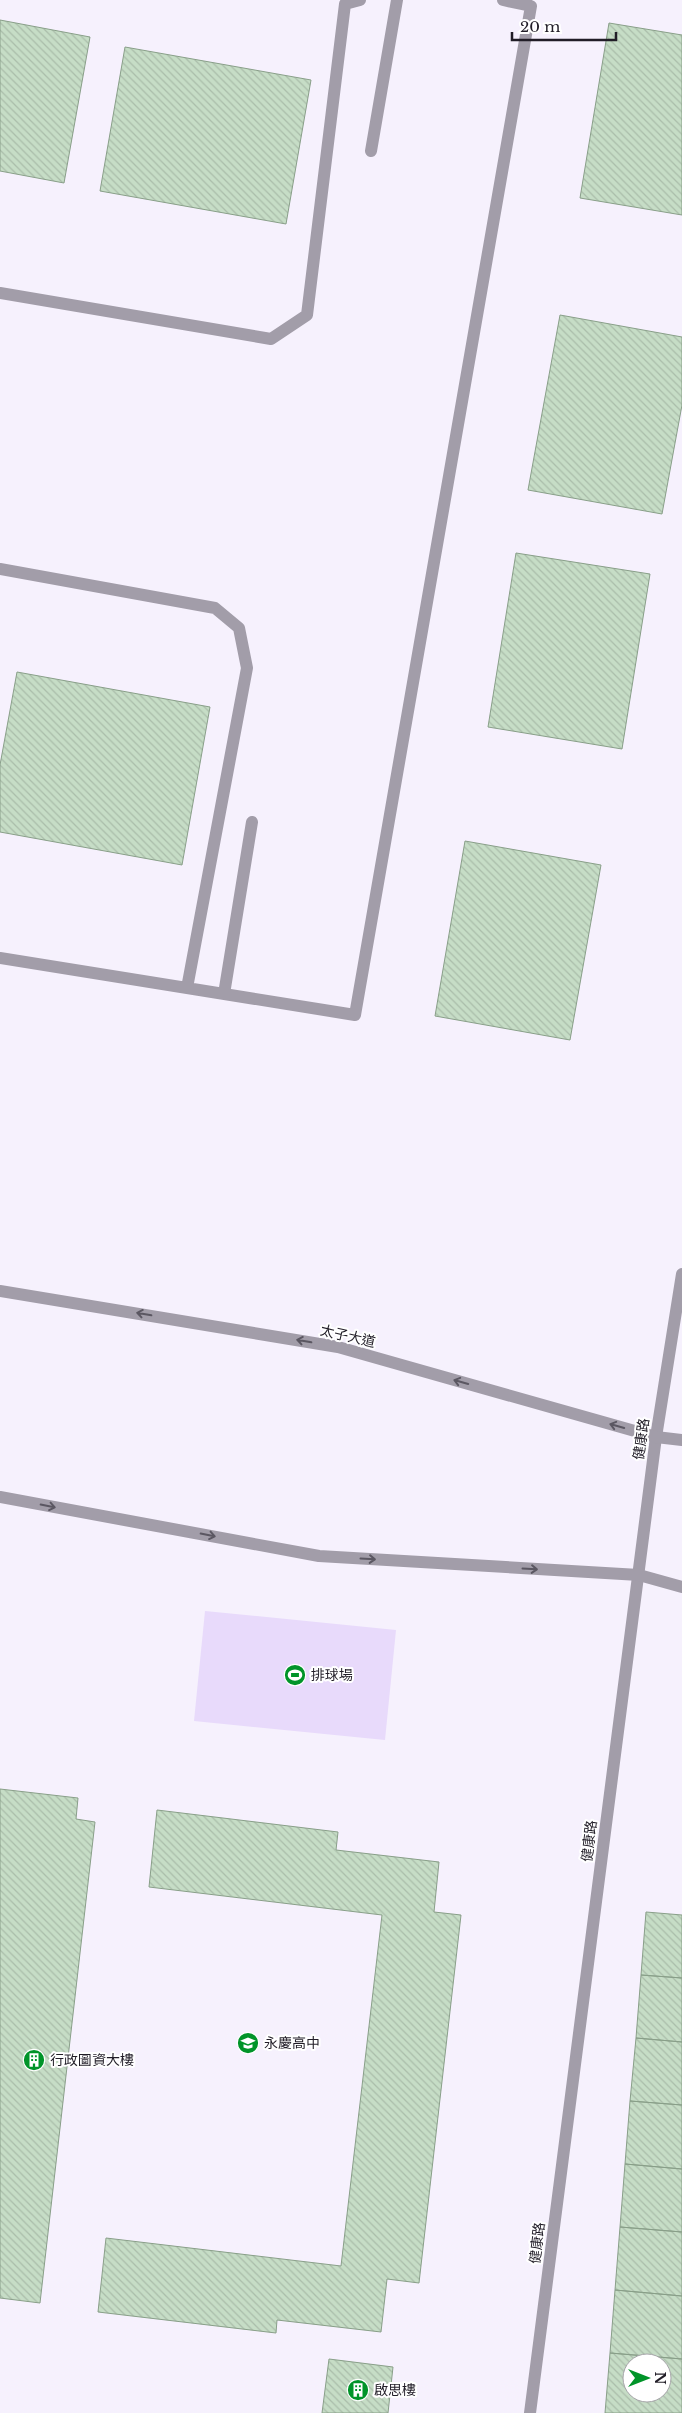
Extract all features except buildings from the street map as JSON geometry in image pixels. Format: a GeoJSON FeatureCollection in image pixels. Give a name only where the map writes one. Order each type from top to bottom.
{"type":"FeatureCollection","features":[{"type":"Feature","properties":{"kind":"street"},"geometry":{"type":"LineString","coordinates":[[0,293],[272,339],[307,315],[345,4],[360,0]]}},
{"type":"Feature","properties":{"kind":"street"},"geometry":{"type":"LineString","coordinates":[[371,151],[397,0]]}},
{"type":"Feature","properties":{"kind":"street"},"geometry":{"type":"LineString","coordinates":[[0,958],[355,1015],[531,6],[503,0]]}},
{"type":"Feature","properties":{"kind":"street"},"geometry":{"type":"LineString","coordinates":[[0,569],[215,608],[239,628],[247,668],[187,988]]}},
{"type":"Feature","properties":{"kind":"street"},"geometry":{"type":"LineString","coordinates":[[224,994],[252,822]]}},
{"type":"Feature","properties":{"kind":"street","name":"健康路"},"geometry":{"type":"LineString","coordinates":[[530,2413],[656,1437],[682,1274]]}},
{"type":"Feature","properties":{"kind":"street","name":"太子大道"},"geometry":{"type":"LineString","coordinates":[[0,1291],[338,1347],[656,1437],[682,1440]]}},
{"type":"Feature","properties":{"kind":"street"},"geometry":{"type":"LineString","coordinates":[[0,1497],[319,1556],[639,1575],[682,1587]]}},
{"type":"Feature","properties":{"kind":"shaded area","name":"排球場"},"geometry":{"type":"Polygon","coordinates":[[[205,1611],[396,1630],[385,1740],[194,1721],[205,1611]]]}},
{"type":"Feature","properties":{"kind":"place","name":"排球場"},"geometry":{"type":"Point","coordinates":[295,1675]}},
{"type":"Feature","properties":{"kind":"place","name":"永慶高中"},"geometry":{"type":"Point","coordinates":[248,2043]}},
{"type":"Feature","properties":{"kind":"place","name":"行政圖資大樓"},"geometry":{"type":"Point","coordinates":[34,2060]}},
{"type":"Feature","properties":{"kind":"place","name":"啟思樓"},"geometry":{"type":"Point","coordinates":[358,2390]}}]}
